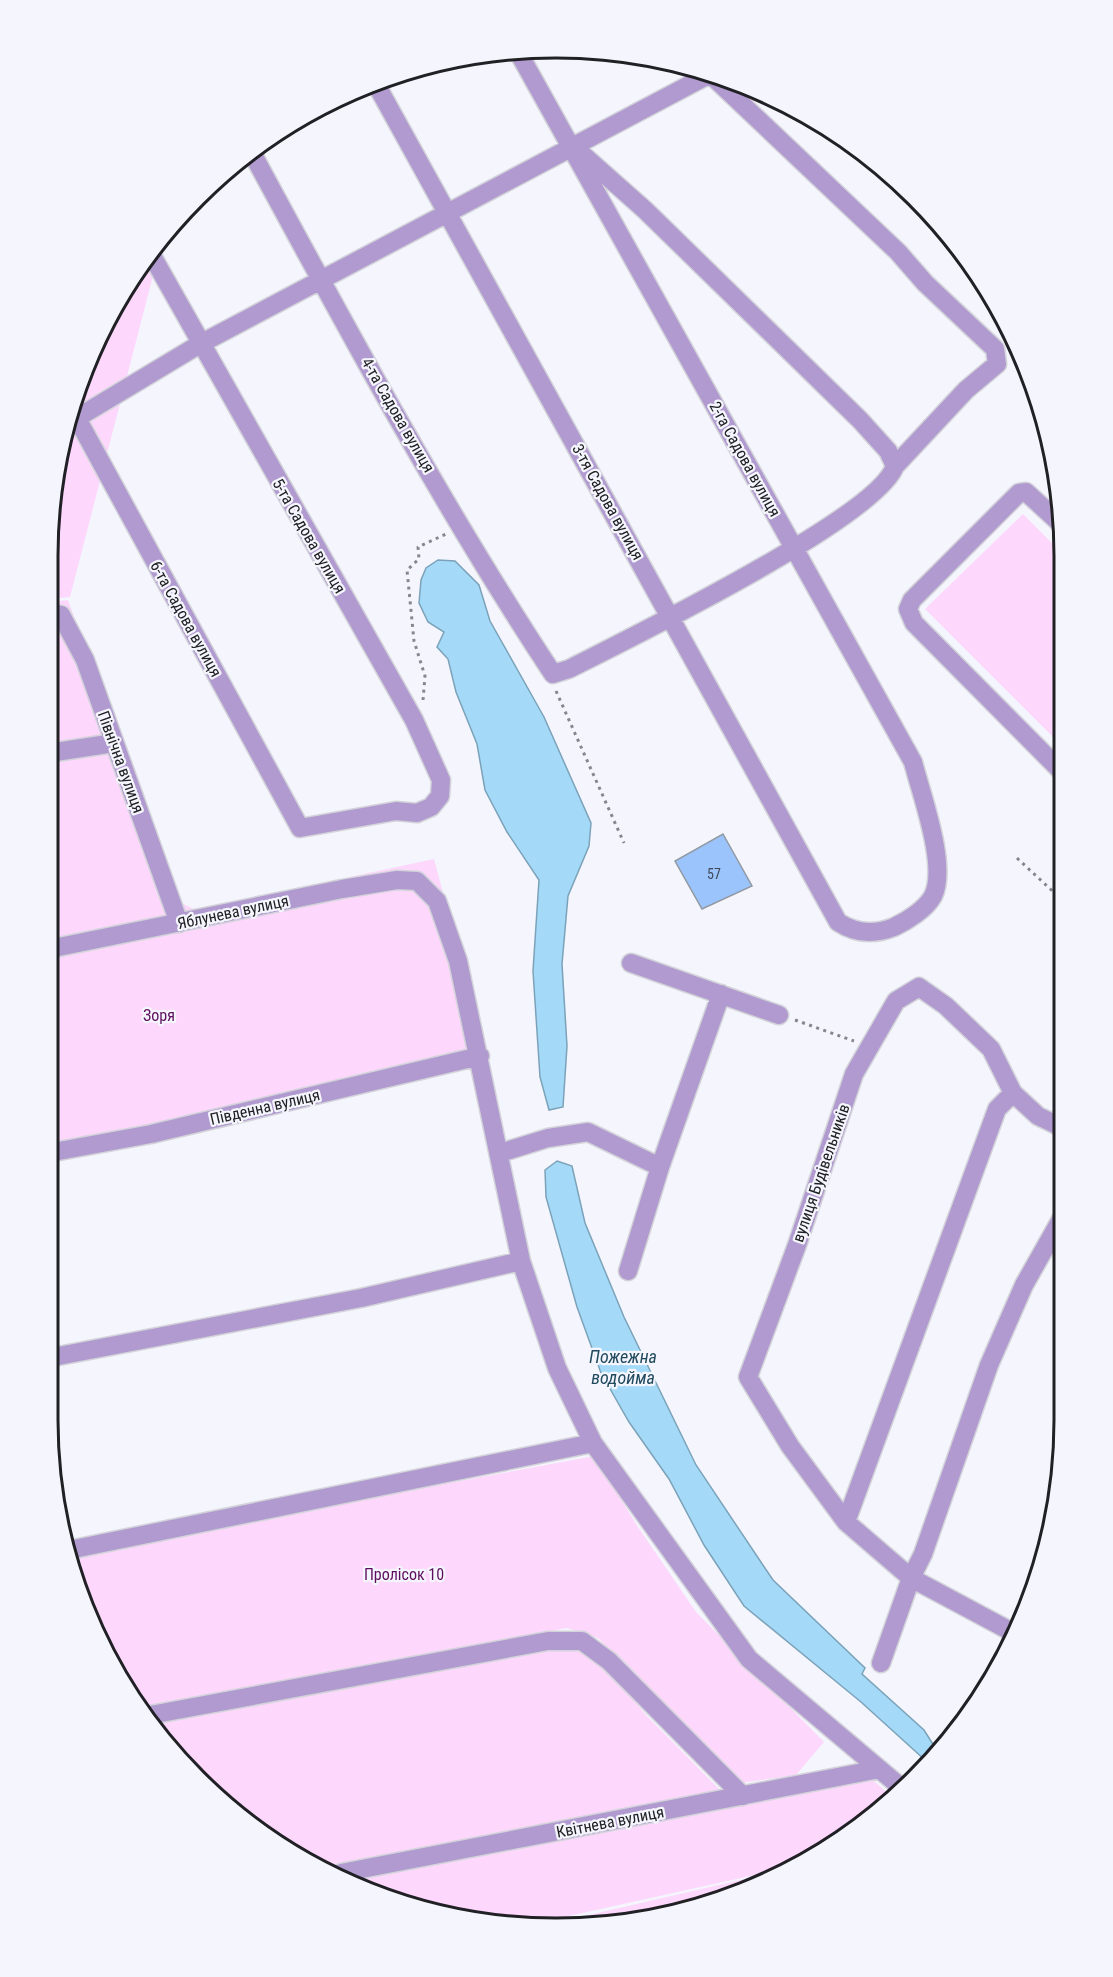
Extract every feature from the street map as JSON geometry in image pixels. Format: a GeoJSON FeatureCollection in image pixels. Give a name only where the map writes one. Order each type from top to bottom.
{"type":"FeatureCollection","features":[{"type":"Feature","properties":{"kind":"street","name":"2-га Садова вулиця"},"geometry":{"type":"LineString","coordinates":[[524,60],[913,762],[931,825],[936,880],[933,896],[921,910],[894,927],[868,933],[850,930],[838,921]]}},
{"type":"Feature","properties":{"kind":"street"},"geometry":{"type":"LineString","coordinates":[[81,409],[573,146],[695,78]]}},
{"type":"Feature","properties":{"kind":"street"},"geometry":{"type":"LineString","coordinates":[[553,674],[569,669],[672,618],[795,548],[861,503],[892,473],[895,466],[966,390],[997,364],[995,349],[925,283],[898,252],[713,84]]}},
{"type":"Feature","properties":{"kind":"street","name":"3-тя Садова вулиця"},"geometry":{"type":"LineString","coordinates":[[380,91],[838,921]]}},
{"type":"Feature","properties":{"kind":"street"},"geometry":{"type":"LineString","coordinates":[[573,146],[645,210],[860,420],[888,451],[895,466]]}},
{"type":"Feature","properties":{"kind":"street","name":"4-та Садова вулиця"},"geometry":{"type":"LineString","coordinates":[[255,159],[321,281],[461,527],[553,674]]}},
{"type":"Feature","properties":{"kind":"street","name":"5-та Садова вулиця"},"geometry":{"type":"LineString","coordinates":[[155,261],[414,720],[441,780],[440,796],[431,807],[417,813]]}},
{"type":"Feature","properties":{"kind":"street","name":"6-та Садова вулиця"},"geometry":{"type":"LineString","coordinates":[[78,420],[300,828],[396,812],[417,813]]}},
{"type":"Feature","properties":{"kind":"street"},"geometry":{"type":"LineString","coordinates":[[1052,515],[1035,497],[1026,492],[1019,493],[912,600],[908,609],[914,623],[1054,764]]}},
{"type":"Feature","properties":{"kind":"street","name":"Північна вулиця"},"geometry":{"type":"LineString","coordinates":[[58,614],[61,615],[84,660],[179,923]]}},
{"type":"Feature","properties":{"kind":"street"},"geometry":{"type":"LineString","coordinates":[[58,752],[114,743]]}},
{"type":"Feature","properties":{"kind":"street","name":"Яблунева вулиця"},"geometry":{"type":"LineString","coordinates":[[58,947],[342,889],[397,880],[417,881],[437,901],[441,911],[458,961],[480,1056]]}},
{"type":"Feature","properties":{"kind":"street"},"geometry":{"type":"LineString","coordinates":[[631,963],[780,1015]]}},
{"type":"Feature","properties":{"kind":"street","name":"вулиця Будівельників"},"geometry":{"type":"LineString","coordinates":[[846,1522],[790,1446],[748,1377],[854,1074],[896,1001],[920,987],[946,1006],[991,1049],[1013,1093]]}},
{"type":"Feature","properties":{"kind":"street"},"geometry":{"type":"LineString","coordinates":[[628,1271],[660,1167],[721,994]]}},
{"type":"Feature","properties":{"kind":"street"},"geometry":{"type":"LineString","coordinates":[[480,1056],[521,1261],[557,1368],[593,1443],[749,1659],[897,1784]]}},
{"type":"Feature","properties":{"kind":"street","name":"Південна вулиця"},"geometry":{"type":"LineString","coordinates":[[58,1151],[152,1134],[480,1056]]}},
{"type":"Feature","properties":{"kind":"street"},"geometry":{"type":"LineString","coordinates":[[1008,1630],[911,1578],[846,1522],[997,1109],[1013,1093],[1038,1116],[1054,1124]]}},
{"type":"Feature","properties":{"kind":"street"},"geometry":{"type":"LineString","coordinates":[[500,1154],[548,1138],[588,1132],[660,1167]]}},
{"type":"Feature","properties":{"kind":"street"},"geometry":{"type":"LineString","coordinates":[[881,1663],[911,1578],[923,1554],[989,1365],[1024,1285],[1054,1232]]}},
{"type":"Feature","properties":{"kind":"street"},"geometry":{"type":"LineString","coordinates":[[58,1356],[361,1298],[521,1261]]}},
{"type":"Feature","properties":{"kind":"street"},"geometry":{"type":"LineString","coordinates":[[75,1549],[593,1443]]}},
{"type":"Feature","properties":{"kind":"street"},"geometry":{"type":"LineString","coordinates":[[154,1714],[548,1641],[582,1641],[609,1661],[743,1796]]}},
{"type":"Feature","properties":{"kind":"street","name":"Квітнева вулиця"},"geometry":{"type":"LineString","coordinates":[[348,1872],[879,1769]]}},
{"type":"Feature","properties":{"kind":"path"},"geometry":{"type":"LineString","coordinates":[[414,720],[424,694],[425,676],[414,641],[407,570],[419,559],[418,547],[461,527]]}},
{"type":"Feature","properties":{"kind":"path"},"geometry":{"type":"LineString","coordinates":[[553,674],[555,689],[624,843]]}},
{"type":"Feature","properties":{"kind":"path"},"geometry":{"type":"LineString","coordinates":[[1017,858],[1054,893]]}},
{"type":"Feature","properties":{"kind":"path"},"geometry":{"type":"LineString","coordinates":[[780,1015],[870,1047]]}},
{"type":"Feature","properties":{"kind":"green space"},"geometry":{"type":"Polygon","coordinates":[[[158,258],[70,597],[58,598],[58,556],[63,491],[75,428],[96,366],[110,336],[125,307],[158,258]]]}},
{"type":"Feature","properties":{"kind":"green space"},"geometry":{"type":"Polygon","coordinates":[[[1023,514],[1054,545],[1054,738],[925,609],[1023,514]]]}},
{"type":"Feature","properties":{"kind":"green space","name":"Зоря"},"geometry":{"type":"Polygon","coordinates":[[[68,600],[177,901],[196,910],[434,859],[488,1061],[58,1149],[58,601],[68,600]]]}},
{"type":"Feature","properties":{"kind":"green space","name":"Пролісок 10"},"geometry":{"type":"Polygon","coordinates":[[[594,1456],[638,1527],[696,1612],[824,1742],[796,1775],[741,1783],[598,1638],[567,1628],[148,1706],[110,1641],[96,1611],[76,1553],[594,1456]]]}},
{"type":"Feature","properties":{"kind":"green space"},"geometry":{"type":"Polygon","coordinates":[[[551,1646],[587,1653],[610,1673],[646,1715],[720,1790],[333,1865],[307,1852],[253,1816],[204,1773],[158,1720],[551,1646]]]}},
{"type":"Feature","properties":{"kind":"green space"},"geometry":{"type":"Polygon","coordinates":[[[869,1777],[888,1793],[833,1835],[806,1852],[764,1873],[560,1918],[524,1917],[459,1909],[396,1892],[357,1877],[869,1777]]]}},
{"type":"Feature","properties":{"kind":"green space"},"geometry":{"type":"Polygon","coordinates":[[[758,1876],[685,1902],[622,1914],[579,1917],[758,1876]]]}},
{"type":"Feature","properties":{"kind":"water"},"geometry":{"type":"Polygon","coordinates":[[[438,560],[455,561],[479,585],[490,621],[544,717],[591,823],[589,846],[568,896],[562,964],[567,1046],[563,1107],[549,1110],[540,1077],[533,971],[539,880],[507,832],[485,790],[477,744],[456,692],[448,659],[437,647],[444,632],[428,622],[419,603],[421,580],[426,568],[438,560]]]}},
{"type":"Feature","properties":{"kind":"water","name":"Пожежна водойма"},"geometry":{"type":"Polygon","coordinates":[[[557,1161],[572,1166],[585,1223],[624,1317],[696,1465],[773,1580],[865,1668],[862,1674],[924,1730],[934,1746],[923,1758],[861,1702],[744,1606],[704,1545],[669,1479],[629,1422],[601,1373],[577,1307],[546,1197],[545,1170],[557,1161]]]}},
{"type":"Feature","properties":{"kind":"building"},"geometry":{"type":"Polygon","coordinates":[[[723,834],[752,886],[702,909],[675,861],[723,834]]]}}]}
